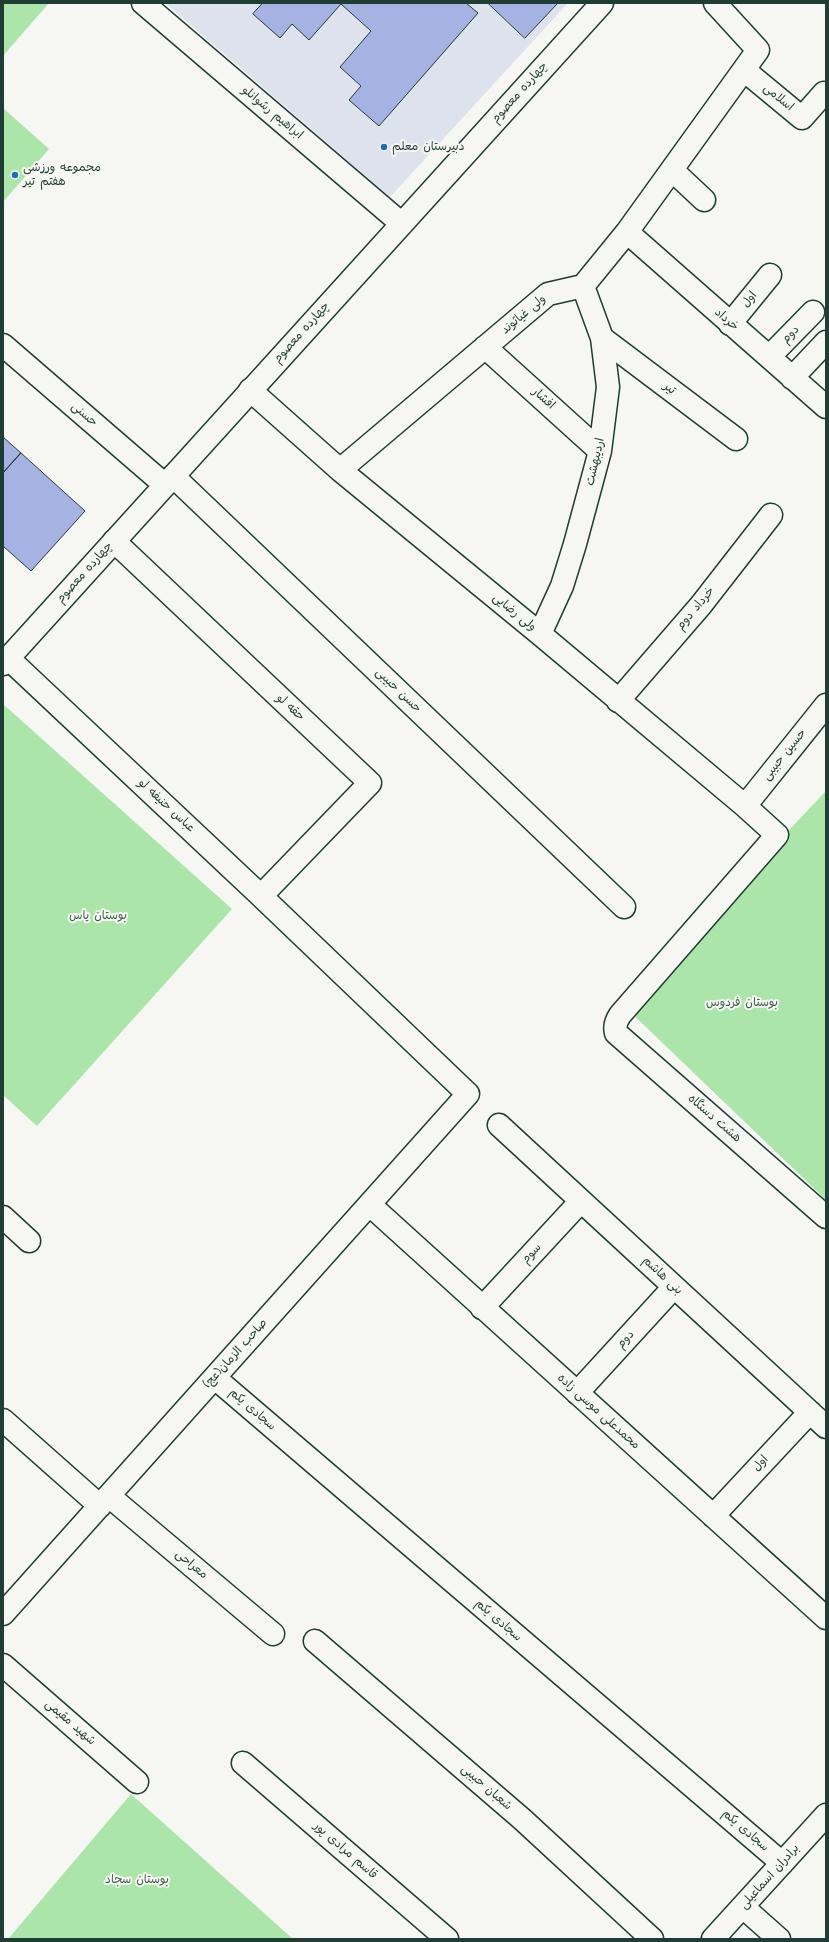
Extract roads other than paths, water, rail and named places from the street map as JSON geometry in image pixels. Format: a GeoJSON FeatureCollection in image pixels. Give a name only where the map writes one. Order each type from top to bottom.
{"type":"FeatureCollection","features":[{"type":"Feature","properties":{"kind":"street","name":"ابراهیم رشوانلو"},"geometry":{"type":"LineString","coordinates":[[143,3],[402,224]]}},
{"type":"Feature","properties":{"kind":"street","name":"چهارده معصوم"},"geometry":{"type":"LineString","coordinates":[[6,661],[602,3]]}},
{"type":"Feature","properties":{"kind":"street"},"geometry":{"type":"LineString","coordinates":[[583,286],[627,232],[758,50],[715,3]]}},
{"type":"Feature","properties":{"kind":"street","name":"اسلامی"},"geometry":{"type":"LineString","coordinates":[[744,70],[802,118],[825,93]]}},
{"type":"Feature","properties":{"kind":"street"},"geometry":{"type":"LineString","coordinates":[[672,170],[704,200]]}},
{"type":"Feature","properties":{"kind":"street","name":"خرداد"},"geometry":{"type":"LineString","coordinates":[[627,232],[826,407]]}},
{"type":"Feature","properties":{"kind":"street","name":"اول"},"geometry":{"type":"LineString","coordinates":[[730,324],[770,275]]}},
{"type":"Feature","properties":{"kind":"street","name":"اردیبهشت"},"geometry":{"type":"LineString","coordinates":[[540,634],[562,586],[575,544],[600,451],[608,387],[602,338],[583,286]]}},
{"type":"Feature","properties":{"kind":"street","name":"ولی غیاثوند"},"geometry":{"type":"LineString","coordinates":[[340,470],[548,294],[583,286]]}},
{"type":"Feature","properties":{"kind":"street","name":"دوم"},"geometry":{"type":"LineString","coordinates":[[769,357],[813,312]]}},
{"type":"Feature","properties":{"kind":"street","name":"تیر"},"geometry":{"type":"LineString","coordinates":[[602,338],[736,439]]}},
{"type":"Feature","properties":{"kind":"street"},"geometry":{"type":"LineString","coordinates":[[792,378],[826,342]]}},
{"type":"Feature","properties":{"kind":"street","name":"حسنی"},"geometry":{"type":"LineString","coordinates":[[3,345],[169,480]]}},
{"type":"Feature","properties":{"kind":"street","name":"افشار"},"geometry":{"type":"LineString","coordinates":[[485,347],[600,451]]}},
{"type":"Feature","properties":{"kind":"street","name":"ولی رضایی"},"geometry":{"type":"LineString","coordinates":[[250,390],[340,470],[540,634],[745,806],[777,835],[620,1015]]}},
{"type":"Feature","properties":{"kind":"street","name":"حسن حبیبی"},"geometry":{"type":"LineString","coordinates":[[169,480],[624,906]]}},
{"type":"Feature","properties":{"kind":"street","name":"خرداد دوم"},"geometry":{"type":"LineString","coordinates":[[618,701],[700,605],[772,515]]}},
{"type":"Feature","properties":{"kind":"street","name":"حقه لو"},"geometry":{"type":"LineString","coordinates":[[114,541],[370,783],[322,835],[261,896]]}},
{"type":"Feature","properties":{"kind":"street","name":"عباس حنیفه لو"},"geometry":{"type":"LineString","coordinates":[[6,661],[261,896],[468,1094]]}},
{"type":"Feature","properties":{"kind":"street","name":"حسین حبیبی"},"geometry":{"type":"LineString","coordinates":[[745,806],[826,705]]}},
{"type":"Feature","properties":{"kind":"street","name":"هشت دستگاه"},"geometry":{"type":"LineString","coordinates":[[620,1015],[615,1025],[616,1033],[826,1217]]}},
{"type":"Feature","properties":{"kind":"street","name":"صاحب الزمان(عج)"},"geometry":{"type":"LineString","coordinates":[[3,1614],[468,1094]]}},
{"type":"Feature","properties":{"kind":"street","name":"بنی هاشم"},"geometry":{"type":"LineString","coordinates":[[499,1125],[826,1427]]}},
{"type":"Feature","properties":{"kind":"street","name":"سوم"},"geometry":{"type":"LineString","coordinates":[[482,1308],[581,1201]]}},
{"type":"Feature","properties":{"kind":"street","name":"محمدعلی موسی زاده"},"geometry":{"type":"LineString","coordinates":[[370,1205],[826,1618]]}},
{"type":"Feature","properties":{"kind":"street"},"geometry":{"type":"LineString","coordinates":[[3,1217],[29,1241]]}},
{"type":"Feature","properties":{"kind":"street","name":"دوم"},"geometry":{"type":"LineString","coordinates":[[577,1393],[674,1288]]}},
{"type":"Feature","properties":{"kind":"street","name":"سجادی یکم"},"geometry":{"type":"LineString","coordinates":[[214,1378],[782,1863]]}},
{"type":"Feature","properties":{"kind":"street","name":"اول"},"geometry":{"type":"LineString","coordinates":[[713,1516],[810,1412]]}},
{"type":"Feature","properties":{"kind":"street","name":"معراحی"},"geometry":{"type":"LineString","coordinates":[[3,1420],[272,1634]]}},
{"type":"Feature","properties":{"kind":"street","name":"شعبان حبیبی"},"geometry":{"type":"LineString","coordinates":[[315,1641],[522,1819],[652,1939]]}},
{"type":"Feature","properties":{"kind":"street","name":"شهید مقیمی"},"geometry":{"type":"LineString","coordinates":[[3,1665],[137,1782]]}},
{"type":"Feature","properties":{"kind":"street","name":"قاسم مرادی پور"},"geometry":{"type":"LineString","coordinates":[[243,1763],[447,1939]]}},
{"type":"Feature","properties":{"kind":"street","name":"برادران اسماعیلی"},"geometry":{"type":"LineString","coordinates":[[713,1939],[826,1815]]}},
{"type":"Feature","properties":{"kind":"street"},"geometry":{"type":"LineString","coordinates":[[742,1907],[779,1939]]}},
{"type":"Feature","properties":{"kind":"place","name":"دبیرستان معلم"},"geometry":{"type":"Point","coordinates":[384,147]}},
{"type":"Feature","properties":{"kind":"place","name":"مجموعه ورزشی هفتم تیر"},"geometry":{"type":"Point","coordinates":[15,175]}},
{"type":"Feature","properties":{"kind":"park label","name":"بوستان یاس"},"geometry":{"type":"Point","coordinates":[98,916]}},
{"type":"Feature","properties":{"kind":"park label","name":"بوستان فردوس"},"geometry":{"type":"Point","coordinates":[742,1003]}},
{"type":"Feature","properties":{"kind":"park label","name":"بوستان سجاد"},"geometry":{"type":"Point","coordinates":[137,1880]}}]}
